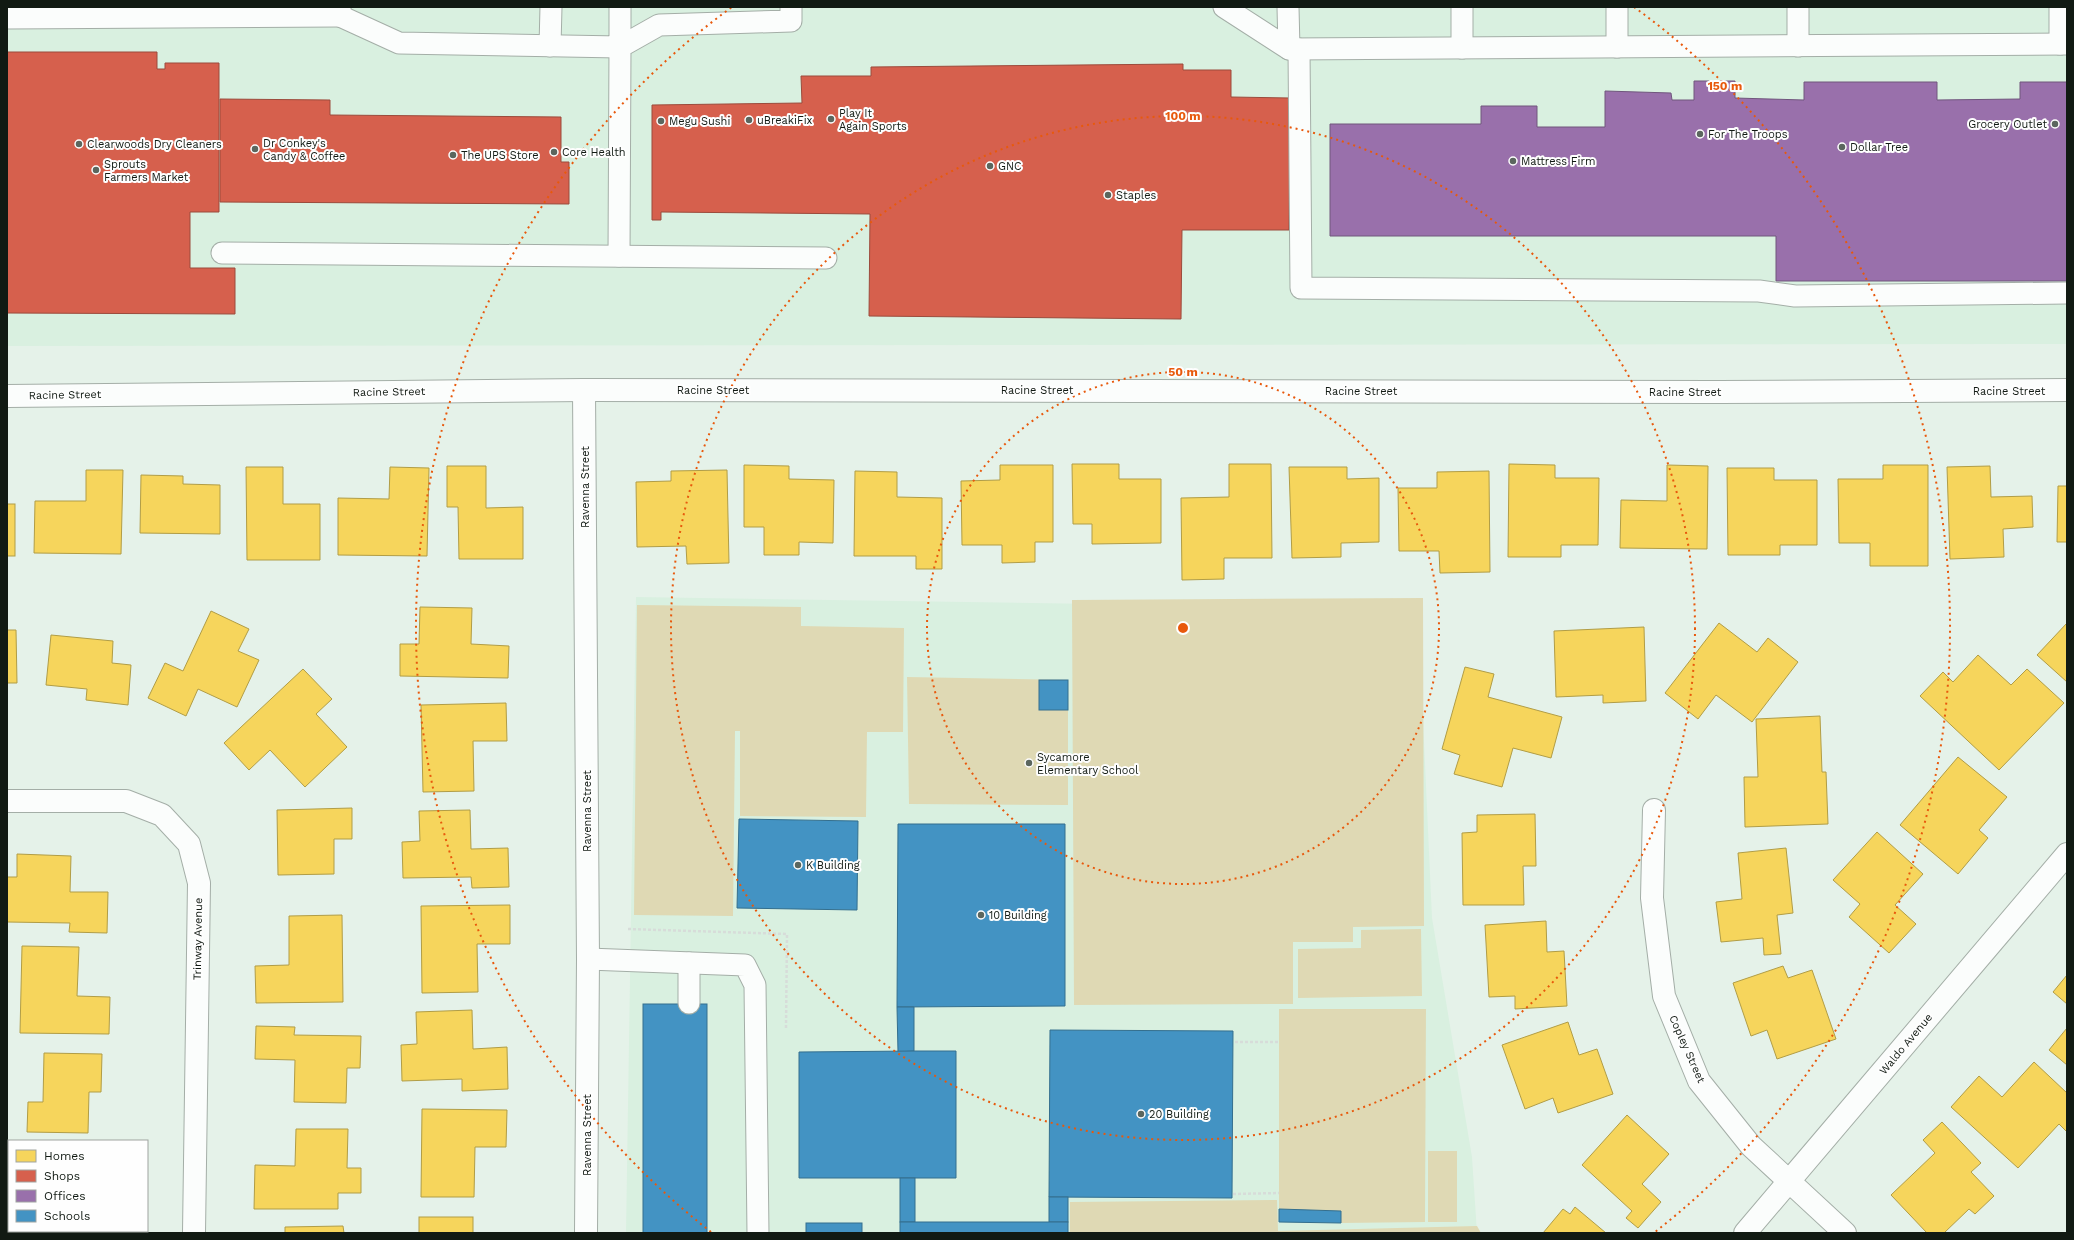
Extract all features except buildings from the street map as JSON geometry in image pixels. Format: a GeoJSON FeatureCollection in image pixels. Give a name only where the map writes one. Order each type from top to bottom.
{"type":"FeatureCollection","features":[{"type":"Feature","properties":{"kind":"street","name":"Racine Street"},"geometry":{"type":"LineString","coordinates":[[7,396],[584,390],[1711,392],[2067,390]]}},
{"type":"Feature","properties":{"kind":"street","name":"Ravenna Street"},"geometry":{"type":"LineString","coordinates":[[584,390],[588,959],[586,1233]]}},
{"type":"Feature","properties":{"kind":"street","name":"Trinway Avenue"},"geometry":{"type":"LineString","coordinates":[[7,801],[126,801],[162,815],[189,844],[199,883],[194,1233]]}},
{"type":"Feature","properties":{"kind":"street","name":"Copley Street"},"geometry":{"type":"LineString","coordinates":[[1654,810],[1652,898],[1664,996],[1699,1081],[1751,1146],[1788,1182],[1845,1233]]}},
{"type":"Feature","properties":{"kind":"street","name":"Waldo Avenue"},"geometry":{"type":"LineString","coordinates":[[1745,1233],[2067,854]]}},
{"type":"Feature","properties":{"kind":"lane"},"geometry":{"type":"LineString","coordinates":[[550,46],[551,7]]}},
{"type":"Feature","properties":{"kind":"lane"},"geometry":{"type":"LineString","coordinates":[[619,256],[620,7]]}},
{"type":"Feature","properties":{"kind":"lane"},"geometry":{"type":"LineString","coordinates":[[7,18],[340,12],[398,43],[620,47],[659,25],[790,21],[791,7]]}},
{"type":"Feature","properties":{"kind":"lane"},"geometry":{"type":"LineString","coordinates":[[1224,7],[1294,49],[2064,44],[2060,7]]}},
{"type":"Feature","properties":{"kind":"lane"},"geometry":{"type":"LineString","coordinates":[[1288,7],[1294,49],[1301,288],[1759,291],[1795,296],[2067,293]]}},
{"type":"Feature","properties":{"kind":"lane"},"geometry":{"type":"LineString","coordinates":[[1462,7],[1462,48]]}},
{"type":"Feature","properties":{"kind":"lane"},"geometry":{"type":"LineString","coordinates":[[1617,7],[1617,47]]}},
{"type":"Feature","properties":{"kind":"lane"},"geometry":{"type":"LineString","coordinates":[[1798,7],[1798,46]]}},
{"type":"Feature","properties":{"kind":"lane"},"geometry":{"type":"LineString","coordinates":[[222,253],[826,258]]}},
{"type":"Feature","properties":{"kind":"lane"},"geometry":{"type":"LineString","coordinates":[[588,959],[745,965],[755,985],[758,1233]]}},
{"type":"Feature","properties":{"kind":"lane"},"geometry":{"type":"LineString","coordinates":[[689,963],[689,1002]]}},
{"type":"Feature","properties":{"kind":"path"},"geometry":{"type":"LineString","coordinates":[[1235,1042],[1279,1042]]}},
{"type":"Feature","properties":{"kind":"path"},"geometry":{"type":"LineString","coordinates":[[1233,1194],[1279,1193]]}},
{"type":"Feature","properties":{"kind":"shaded area"},"geometry":{"type":"Polygon","coordinates":[[[7,7],[2067,7],[2067,344],[7,346],[7,7]]]}},
{"type":"Feature","properties":{"kind":"shaded area","name":"Sycamore Elementary School"},"geometry":{"type":"Polygon","coordinates":[[[636,597],[1418,609],[1432,918],[1472,1157],[1477,1233],[626,1233],[636,597]]]}},
{"type":"Feature","properties":{"kind":"shaded area"},"geometry":{"type":"Polygon","coordinates":[[[1423,598],[1424,926],[1353,927],[1353,942],[1293,942],[1293,1004],[1074,1005],[1072,600],[1423,598]]]}},
{"type":"Feature","properties":{"kind":"shaded area"},"geometry":{"type":"Polygon","coordinates":[[[637,605],[801,607],[801,626],[904,628],[903,732],[867,732],[866,817],[740,816],[740,731],[735,731],[733,916],[634,915],[637,605]]]}},
{"type":"Feature","properties":{"kind":"shaded area"},"geometry":{"type":"Polygon","coordinates":[[[907,677],[1068,680],[1068,805],[909,804],[907,677]]]}},
{"type":"Feature","properties":{"kind":"shaded area"},"geometry":{"type":"Polygon","coordinates":[[[1421,929],[1422,996],[1298,998],[1298,949],[1361,948],[1361,930],[1421,929]]]}},
{"type":"Feature","properties":{"kind":"shaded area"},"geometry":{"type":"Polygon","coordinates":[[[1279,1009],[1426,1009],[1425,1222],[1279,1222],[1279,1009]]]}},
{"type":"Feature","properties":{"kind":"shaded area"},"geometry":{"type":"Polygon","coordinates":[[[1428,1151],[1457,1151],[1457,1222],[1428,1222],[1428,1151]]]}},
{"type":"Feature","properties":{"kind":"shaded area"},"geometry":{"type":"Polygon","coordinates":[[[1277,1200],[1278,1231],[1477,1226],[1481,1233],[1070,1233],[1070,1202],[1277,1200]]]}},
{"type":"Feature","properties":{"kind":"place","name":"Play It Again Sports"},"geometry":{"type":"Point","coordinates":[831,119]}},
{"type":"Feature","properties":{"kind":"place","name":"uBreakiFix"},"geometry":{"type":"Point","coordinates":[749,120]}},
{"type":"Feature","properties":{"kind":"place","name":"Megu Sushi"},"geometry":{"type":"Point","coordinates":[661,121]}},
{"type":"Feature","properties":{"kind":"place","name":"Grocery Outlet"},"geometry":{"type":"Point","coordinates":[2055,124]}},
{"type":"Feature","properties":{"kind":"place","name":"For The Troops"},"geometry":{"type":"Point","coordinates":[1700,134]}},
{"type":"Feature","properties":{"kind":"place","name":"Clearwoods Dry Cleaners"},"geometry":{"type":"Point","coordinates":[79,144]}},
{"type":"Feature","properties":{"kind":"place","name":"Dollar Tree"},"geometry":{"type":"Point","coordinates":[1842,147]}},
{"type":"Feature","properties":{"kind":"place","name":"Dr Conkey's Candy & Coffee"},"geometry":{"type":"Point","coordinates":[255,149]}},
{"type":"Feature","properties":{"kind":"place","name":"Core Health"},"geometry":{"type":"Point","coordinates":[554,152]}},
{"type":"Feature","properties":{"kind":"place","name":"The UPS Store"},"geometry":{"type":"Point","coordinates":[453,155]}},
{"type":"Feature","properties":{"kind":"place","name":"Mattress Firm"},"geometry":{"type":"Point","coordinates":[1513,161]}},
{"type":"Feature","properties":{"kind":"place","name":"GNC"},"geometry":{"type":"Point","coordinates":[990,166]}},
{"type":"Feature","properties":{"kind":"place","name":"Sprouts Farmers Market"},"geometry":{"type":"Point","coordinates":[96,170]}},
{"type":"Feature","properties":{"kind":"place","name":"Staples"},"geometry":{"type":"Point","coordinates":[1108,195]}},
{"type":"Feature","properties":{"kind":"place","name":"Sycamore Elementary School"},"geometry":{"type":"Point","coordinates":[1029,763]}},
{"type":"Feature","properties":{"kind":"place","name":"K Building"},"geometry":{"type":"Point","coordinates":[798,865]}},
{"type":"Feature","properties":{"kind":"place","name":"10 Building"},"geometry":{"type":"Point","coordinates":[981,915]}},
{"type":"Feature","properties":{"kind":"place","name":"20 Building"},"geometry":{"type":"Point","coordinates":[1141,1114]}}]}
